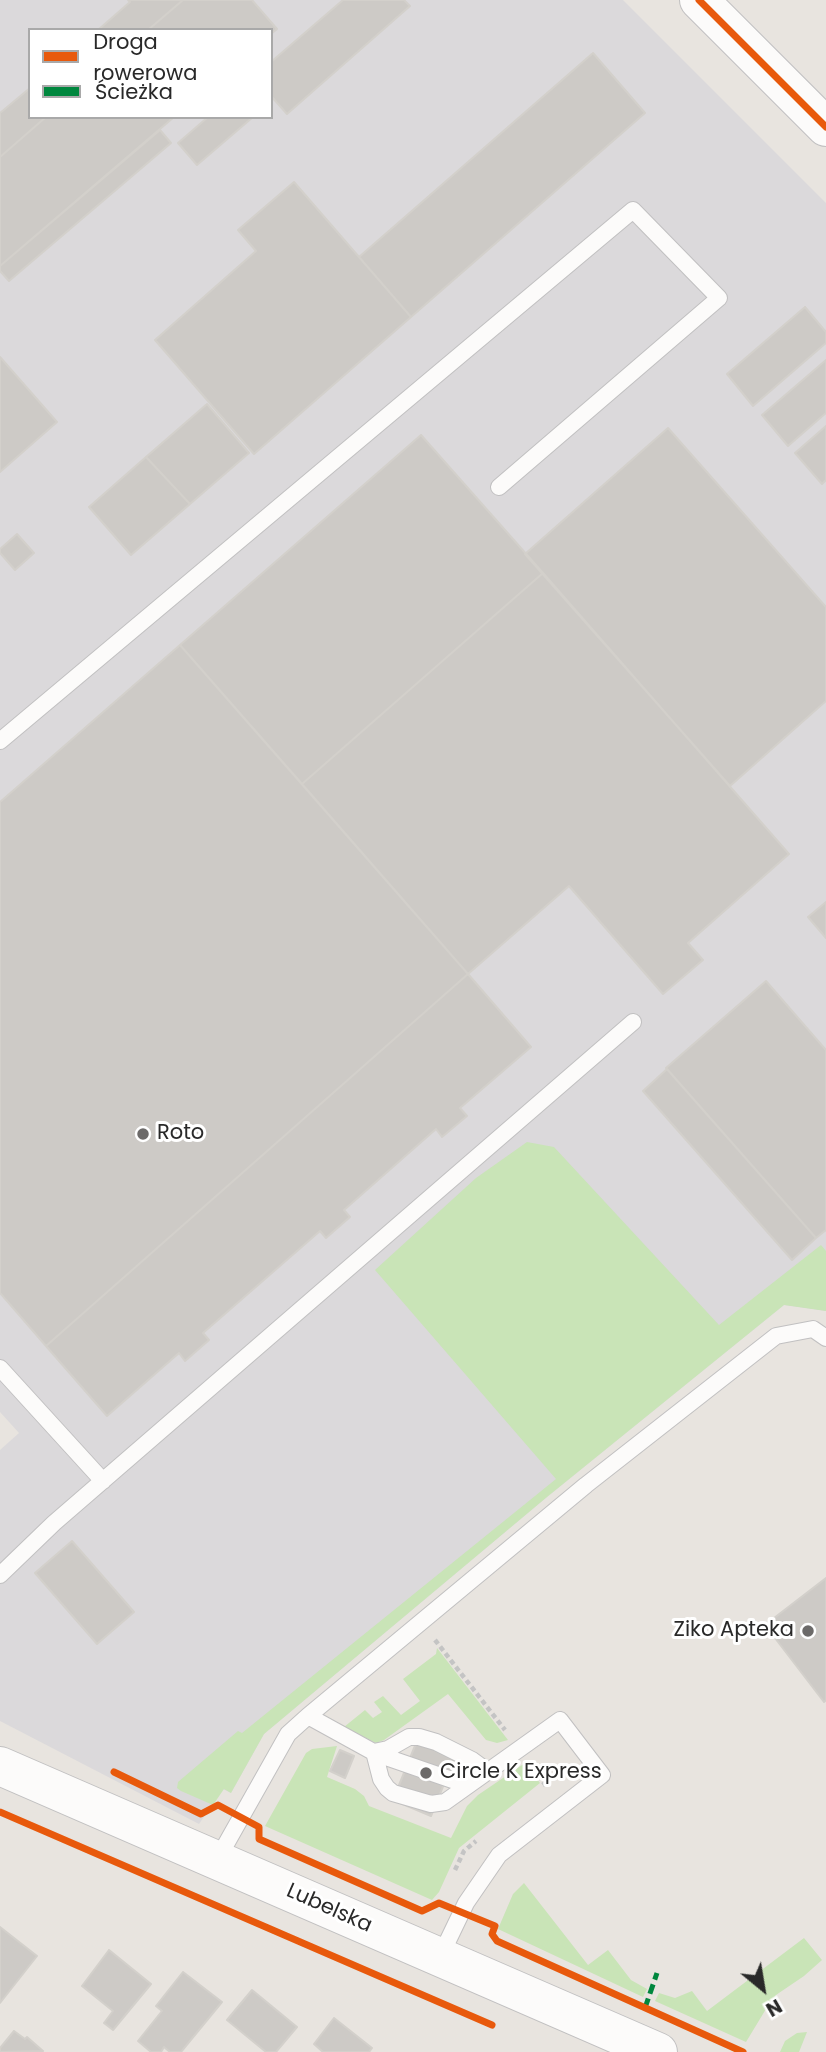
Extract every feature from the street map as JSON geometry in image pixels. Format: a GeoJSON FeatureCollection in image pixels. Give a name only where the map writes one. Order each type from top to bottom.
{"type":"FeatureCollection","features":[{"type":"Feature","properties":{"kind":"main road"},"geometry":{"type":"LineString","coordinates":[[699,0],[826,127]]}},
{"type":"Feature","properties":{"kind":"main road","name":"Lubelska"},"geometry":{"type":"LineString","coordinates":[[0,1766],[658,2052]]}},
{"type":"Feature","properties":{"kind":"lane"},"geometry":{"type":"LineString","coordinates":[[0,741],[633,210],[719,298],[499,487]]}},
{"type":"Feature","properties":{"kind":"lane"},"geometry":{"type":"LineString","coordinates":[[0,1575],[54,1523],[633,1022]]}},
{"type":"Feature","properties":{"kind":"lane"},"geometry":{"type":"LineString","coordinates":[[217,1860],[288,1734],[307,1716],[586,1485],[776,1336],[813,1329],[826,1338]]}},
{"type":"Feature","properties":{"kind":"lane"},"geometry":{"type":"LineString","coordinates":[[0,1368],[103,1481]]}},
{"type":"Feature","properties":{"kind":"lane"},"geometry":{"type":"LineString","coordinates":[[307,1716],[374,1752],[461,1783],[472,1781]]}},
{"type":"Feature","properties":{"kind":"lane"},"geometry":{"type":"LineString","coordinates":[[374,1752],[379,1773],[393,1793],[431,1804],[445,1802],[560,1720],[602,1775],[499,1855],[466,1903],[440,1957]]}},
{"type":"Feature","properties":{"kind":"lane"},"geometry":{"type":"LineString","coordinates":[[374,1752],[388,1749],[409,1737],[419,1737],[436,1742],[472,1760],[487,1771]]}},
{"type":"Feature","properties":{"kind":"shaded area"},"geometry":{"type":"Polygon","coordinates":[[[0,0],[623,0],[826,203],[826,1311],[784,1305],[547,1497],[264,1734],[231,1793],[223,1789],[199,1824],[0,1721],[0,1450],[19,1433],[0,1412],[0,0]]]}},
{"type":"Feature","properties":{"kind":"green space"},"geometry":{"type":"Polygon","coordinates":[[[527,1142],[554,1147],[719,1325],[821,1245],[826,1251],[826,1311],[784,1305],[547,1497],[264,1734],[231,1793],[224,1789],[213,1805],[181,1791],[177,1788],[178,1782],[238,1731],[242,1733],[556,1479],[375,1270],[476,1178],[527,1142]]]}},
{"type":"Feature","properties":{"kind":"green space"},"geometry":{"type":"Polygon","coordinates":[[[437,1648],[508,1740],[497,1743],[486,1740],[448,1694],[376,1743],[344,1727],[365,1710],[373,1718],[382,1712],[374,1702],[383,1696],[401,1715],[420,1701],[403,1679],[436,1654],[437,1648]]]}},
{"type":"Feature","properties":{"kind":"green space"},"geometry":{"type":"Polygon","coordinates":[[[337,1746],[327,1777],[355,1789],[364,1796],[369,1806],[451,1838],[467,1806],[478,1795],[525,1763],[540,1783],[459,1848],[439,1892],[432,1900],[265,1826],[306,1753],[312,1749],[337,1746]]]}},
{"type":"Feature","properties":{"kind":"green space"},"geometry":{"type":"Polygon","coordinates":[[[524,1883],[588,1965],[608,1950],[631,1980],[647,1989],[643,1997],[498,1929],[513,1894],[524,1883]]]}},
{"type":"Feature","properties":{"kind":"green space"},"geometry":{"type":"Polygon","coordinates":[[[804,1938],[822,1960],[776,1995],[746,2042],[655,2001],[659,1993],[675,1998],[692,1991],[707,2011],[804,1938]]]}},
{"type":"Feature","properties":{"kind":"green space"},"geometry":{"type":"Polygon","coordinates":[[[807,2032],[799,2052],[780,2052],[785,2041],[797,2033],[807,2032]]]}},
{"type":"Feature","properties":{"kind":"building"},"geometry":{"type":"Polygon","coordinates":[[[128,0],[183,0],[150,28],[100,28],[130,2],[128,0]]]}},
{"type":"Feature","properties":{"kind":"building"},"geometry":{"type":"Polygon","coordinates":[[[183,0],[252,0],[277,29],[273,32],[273,28],[150,28],[183,0]]]}},
{"type":"Feature","properties":{"kind":"building"},"geometry":{"type":"Polygon","coordinates":[[[343,0],[404,0],[410,6],[287,114],[273,98],[273,60],[343,0]]]}},
{"type":"Feature","properties":{"kind":"building"},"geometry":{"type":"Polygon","coordinates":[[[593,53],[645,113],[411,317],[359,257],[593,53]]]}},
{"type":"Feature","properties":{"kind":"building"},"geometry":{"type":"Polygon","coordinates":[[[28,90],[28,119],[44,119],[0,157],[0,113],[28,90]]]}},
{"type":"Feature","properties":{"kind":"building"},"geometry":{"type":"Polygon","coordinates":[[[44,119],[172,119],[0,266],[0,157],[44,119]]]}},
{"type":"Feature","properties":{"kind":"building"},"geometry":{"type":"Polygon","coordinates":[[[206,119],[251,119],[197,165],[178,143],[206,119]]]}},
{"type":"Feature","properties":{"kind":"building"},"geometry":{"type":"Polygon","coordinates":[[[160,130],[171,143],[9,281],[0,271],[0,266],[160,130]]]}},
{"type":"Feature","properties":{"kind":"building"},"geometry":{"type":"Polygon","coordinates":[[[294,182],[411,317],[254,454],[155,340],[256,251],[238,230],[294,182]]]}},
{"type":"Feature","properties":{"kind":"building"},"geometry":{"type":"Polygon","coordinates":[[[805,307],[826,332],[826,343],[753,406],[727,374],[805,307]]]}},
{"type":"Feature","properties":{"kind":"building"},"geometry":{"type":"Polygon","coordinates":[[[0,357],[57,422],[0,472],[0,357]]]}},
{"type":"Feature","properties":{"kind":"building"},"geometry":{"type":"Polygon","coordinates":[[[826,360],[826,413],[788,446],[762,415],[826,360]]]}},
{"type":"Feature","properties":{"kind":"building"},"geometry":{"type":"Polygon","coordinates":[[[207,404],[249,453],[190,504],[146,457],[207,404]]]}},
{"type":"Feature","properties":{"kind":"building"},"geometry":{"type":"Polygon","coordinates":[[[826,426],[826,480],[822,484],[795,453],[826,426]]]}},
{"type":"Feature","properties":{"kind":"building"},"geometry":{"type":"Polygon","coordinates":[[[668,428],[826,607],[826,701],[730,786],[525,554],[668,428]]]}},
{"type":"Feature","properties":{"kind":"building"},"geometry":{"type":"Polygon","coordinates":[[[421,435],[543,573],[302,784],[180,645],[421,435]]]}},
{"type":"Feature","properties":{"kind":"building"},"geometry":{"type":"Polygon","coordinates":[[[146,457],[190,504],[131,555],[89,507],[146,457]]]}},
{"type":"Feature","properties":{"kind":"building"},"geometry":{"type":"Polygon","coordinates":[[[17,534],[34,553],[15,570],[0,553],[0,549],[17,534]]]}},
{"type":"Feature","properties":{"kind":"building"},"geometry":{"type":"Polygon","coordinates":[[[543,573],[789,854],[688,943],[703,960],[663,994],[569,886],[468,974],[302,784],[543,573]]]}},
{"type":"Feature","properties":{"kind":"building","name":"Roto"},"geometry":{"type":"Polygon","coordinates":[[[180,645],[468,974],[46,1346],[0,1293],[0,802],[180,645]]]}},
{"type":"Feature","properties":{"kind":"building"},"geometry":{"type":"Polygon","coordinates":[[[826,902],[826,938],[808,917],[826,902]]]}},
{"type":"Feature","properties":{"kind":"building"},"geometry":{"type":"Polygon","coordinates":[[[468,974],[531,1047],[460,1108],[467,1116],[442,1137],[436,1129],[344,1210],[350,1217],[326,1238],[320,1231],[203,1333],[209,1340],[185,1361],[179,1353],[107,1416],[46,1346],[468,974]]]}},
{"type":"Feature","properties":{"kind":"building"},"geometry":{"type":"Polygon","coordinates":[[[766,981],[826,1050],[826,1230],[816,1238],[666,1068],[766,981]]]}},
{"type":"Feature","properties":{"kind":"building"},"geometry":{"type":"Polygon","coordinates":[[[667,1069],[816,1238],[792,1260],[643,1091],[667,1069]]]}},
{"type":"Feature","properties":{"kind":"building"},"geometry":{"type":"Polygon","coordinates":[[[72,1541],[134,1612],[97,1644],[35,1573],[72,1541]]]}},
{"type":"Feature","properties":{"kind":"building"},"geometry":{"type":"Polygon","coordinates":[[[826,1578],[826,1700],[824,1702],[765,1625],[826,1578]]]}},
{"type":"Feature","properties":{"kind":"building","name":"Circle K Express"},"geometry":{"type":"Polygon","coordinates":[[[421,1731],[459,1747],[431,1816],[393,1800],[421,1731]]]}},
{"type":"Feature","properties":{"kind":"building"},"geometry":{"type":"Polygon","coordinates":[[[340,1750],[354,1756],[345,1778],[330,1771],[340,1750]]]}},
{"type":"Feature","properties":{"kind":"building"},"geometry":{"type":"Polygon","coordinates":[[[0,1927],[37,1956],[0,2003],[0,1927]]]}},
{"type":"Feature","properties":{"kind":"building"},"geometry":{"type":"Polygon","coordinates":[[[109,1950],[151,1984],[113,2030],[104,2023],[113,2011],[82,1986],[109,1950]]]}},
{"type":"Feature","properties":{"kind":"building"},"geometry":{"type":"Polygon","coordinates":[[[183,1972],[222,2002],[181,2052],[170,2052],[164,2047],[161,2052],[151,2052],[138,2041],[162,2011],[156,2006],[183,1972]]]}},
{"type":"Feature","properties":{"kind":"building"},"geometry":{"type":"Polygon","coordinates":[[[252,1990],[297,2027],[276,2052],[266,2052],[227,2020],[252,1990]]]}},
{"type":"Feature","properties":{"kind":"building"},"geometry":{"type":"Polygon","coordinates":[[[334,2018],[372,2048],[369,2052],[323,2052],[314,2044],[334,2018]]]}},
{"type":"Feature","properties":{"kind":"building"},"geometry":{"type":"Polygon","coordinates":[[[14,2031],[25,2039],[27,2037],[43,2051],[0,2052],[0,2048],[14,2031]]]}},
{"type":"Feature","properties":{"kind":"marked path"},"geometry":{"type":"LineString","coordinates":[[645,2008],[657,1973]]}},
{"type":"Feature","properties":{"kind":"cycle path"},"geometry":{"type":"LineString","coordinates":[[699,0],[826,127]]}},
{"type":"Feature","properties":{"kind":"cycle path"},"geometry":{"type":"LineString","coordinates":[[114,1772],[201,1814],[218,1805],[259,1827],[259,1839],[422,1911],[439,1903],[495,1926],[492,1934],[497,1941],[743,2052]]}},
{"type":"Feature","properties":{"kind":"cycle path"},"geometry":{"type":"LineString","coordinates":[[0,1812],[492,2025]]}},
{"type":"Feature","properties":{"kind":"place","name":"Roto"},"geometry":{"type":"Point","coordinates":[143,1134]}},
{"type":"Feature","properties":{"kind":"place","name":"Ziko Apteka"},"geometry":{"type":"Point","coordinates":[808,1631]}},
{"type":"Feature","properties":{"kind":"place","name":"Circle K Express"},"geometry":{"type":"Point","coordinates":[426,1773]}}]}
